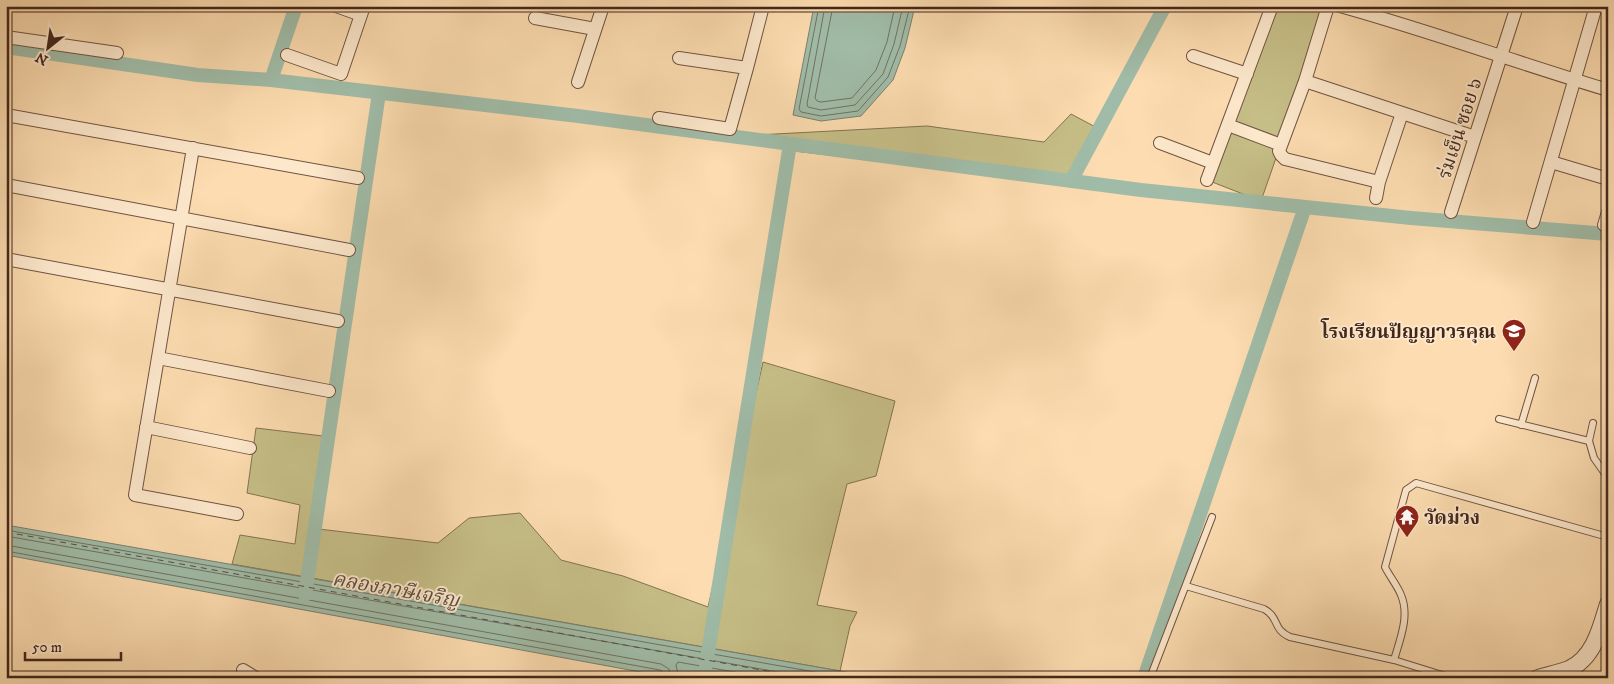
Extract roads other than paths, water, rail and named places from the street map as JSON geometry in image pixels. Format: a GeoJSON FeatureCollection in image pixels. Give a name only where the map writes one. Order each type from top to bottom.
{"type":"FeatureCollection","features":[{"type":"Feature","properties":{"kind":"street"},"geometry":{"type":"LineString","coordinates":[[287,55],[341,74],[362,11],[336,6]]}},
{"type":"Feature","properties":{"kind":"street"},"geometry":{"type":"LineString","coordinates":[[578,82],[603,6]]}},
{"type":"Feature","properties":{"kind":"street"},"geometry":{"type":"LineString","coordinates":[[659,118],[730,129],[748,68],[762,6]]}},
{"type":"Feature","properties":{"kind":"street"},"geometry":{"type":"LineString","coordinates":[[1207,180],[1272,6]]}},
{"type":"Feature","properties":{"kind":"street"},"geometry":{"type":"LineString","coordinates":[[1328,6],[1305,81],[1281,145],[1281,155],[1285,159],[1379,182]]}},
{"type":"Feature","properties":{"kind":"street"},"geometry":{"type":"LineString","coordinates":[[1340,6],[1608,90]]}},
{"type":"Feature","properties":{"kind":"street","name":"ร่มเย็น ซอย ๖"},"geometry":{"type":"LineString","coordinates":[[1452,212],[1516,6]]}},
{"type":"Feature","properties":{"kind":"street"},"geometry":{"type":"LineString","coordinates":[[1533,222],[1596,6]]}},
{"type":"Feature","properties":{"kind":"street"},"geometry":{"type":"LineString","coordinates":[[535,18],[595,29]]}},
{"type":"Feature","properties":{"kind":"street"},"geometry":{"type":"LineString","coordinates":[[6,36],[117,52]]}},
{"type":"Feature","properties":{"kind":"street"},"geometry":{"type":"LineString","coordinates":[[1193,56],[1247,74]]}},
{"type":"Feature","properties":{"kind":"street"},"geometry":{"type":"LineString","coordinates":[[679,58],[748,68]]}},
{"type":"Feature","properties":{"kind":"street"},"geometry":{"type":"LineString","coordinates":[[1305,81],[1476,137]]}},
{"type":"Feature","properties":{"kind":"street"},"geometry":{"type":"LineString","coordinates":[[1376,198],[1379,182],[1402,113]]}},
{"type":"Feature","properties":{"kind":"street"},"geometry":{"type":"LineString","coordinates":[[6,115],[358,178]]}},
{"type":"Feature","properties":{"kind":"street"},"geometry":{"type":"LineString","coordinates":[[1228,125],[1281,145]]}},
{"type":"Feature","properties":{"kind":"street"},"geometry":{"type":"LineString","coordinates":[[1160,143],[1213,163]]}},
{"type":"Feature","properties":{"kind":"street"},"geometry":{"type":"LineString","coordinates":[[193,148],[135,495],[237,514]]}},
{"type":"Feature","properties":{"kind":"street"},"geometry":{"type":"LineString","coordinates":[[1551,162],[1608,179]]}},
{"type":"Feature","properties":{"kind":"street"},"geometry":{"type":"LineString","coordinates":[[6,185],[348,250]]}},
{"type":"Feature","properties":{"kind":"street"},"geometry":{"type":"LineString","coordinates":[[1604,225],[1608,212]]}},
{"type":"Feature","properties":{"kind":"street"},"geometry":{"type":"LineString","coordinates":[[6,259],[338,321]]}},
{"type":"Feature","properties":{"kind":"street"},"geometry":{"type":"LineString","coordinates":[[158,358],[329,391]]}},
{"type":"Feature","properties":{"kind":"street"},"geometry":{"type":"LineString","coordinates":[[146,427],[250,448]]}},
{"type":"Feature","properties":{"kind":"street"},"geometry":{"type":"LineString","coordinates":[[1538,678],[1570,669],[1583,660],[1593,646],[1602,626],[1608,604]]}},
{"type":"Feature","properties":{"kind":"street"},"geometry":{"type":"LineString","coordinates":[[243,670],[256,678]]}},
{"type":"Feature","properties":{"kind":"lane"},"geometry":{"type":"LineString","coordinates":[[1521,425],[1535,378]]}},
{"type":"Feature","properties":{"kind":"lane"},"geometry":{"type":"LineString","coordinates":[[1499,419],[1589,441]]}},
{"type":"Feature","properties":{"kind":"lane"},"geometry":{"type":"LineString","coordinates":[[1592,423],[1589,441],[1594,458],[1608,478]]}},
{"type":"Feature","properties":{"kind":"lane"},"geometry":{"type":"LineString","coordinates":[[1394,660],[1405,614],[1402,595],[1385,567],[1406,490],[1416,483],[1608,537]]}},
{"type":"Feature","properties":{"kind":"lane"},"geometry":{"type":"LineString","coordinates":[[1150,678],[1212,517]]}},
{"type":"Feature","properties":{"kind":"lane"},"geometry":{"type":"LineString","coordinates":[[1186,586],[1264,609],[1274,617],[1278,629],[1290,637],[1394,660],[1448,677]]}},
{"type":"Feature","properties":{"kind":"water"},"geometry":{"type":"Polygon","coordinates":[[[814,6],[915,6],[905,48],[893,80],[861,116],[821,121],[793,115],[814,6]]]}},
{"type":"Feature","properties":{"kind":"water"},"geometry":{"type":"Polygon","coordinates":[[[6,525],[880,678],[673,678],[6,555],[6,525]]]}},
{"type":"Feature","properties":{"kind":"waterway"},"geometry":{"type":"LineString","coordinates":[[271,80],[296,6]]}},
{"type":"Feature","properties":{"kind":"waterway"},"geometry":{"type":"LineString","coordinates":[[1071,181],[1165,6]]}},
{"type":"Feature","properties":{"kind":"waterway"},"geometry":{"type":"LineString","coordinates":[[6,47],[198,75],[271,80],[578,116],[1141,190],[1411,218],[1608,234]]}},
{"type":"Feature","properties":{"kind":"waterway"},"geometry":{"type":"LineString","coordinates":[[305,595],[379,93]]}},
{"type":"Feature","properties":{"kind":"waterway"},"geometry":{"type":"LineString","coordinates":[[706,665],[790,144]]}},
{"type":"Feature","properties":{"kind":"waterway"},"geometry":{"type":"LineString","coordinates":[[1144,678],[1305,207]]}},
{"type":"Feature","properties":{"kind":"place","name":"โรงเรียนปัญญาวรคุณ"},"geometry":{"type":"Point","coordinates":[1514,352]}},
{"type":"Feature","properties":{"kind":"place","name":"วัดม่วง"},"geometry":{"type":"Point","coordinates":[1407,538]}},
{"type":"Feature","properties":{"kind":"water label","name":"คลองภาษีเจริญ"},"geometry":{"type":"Point","coordinates":[396,589]}}]}
